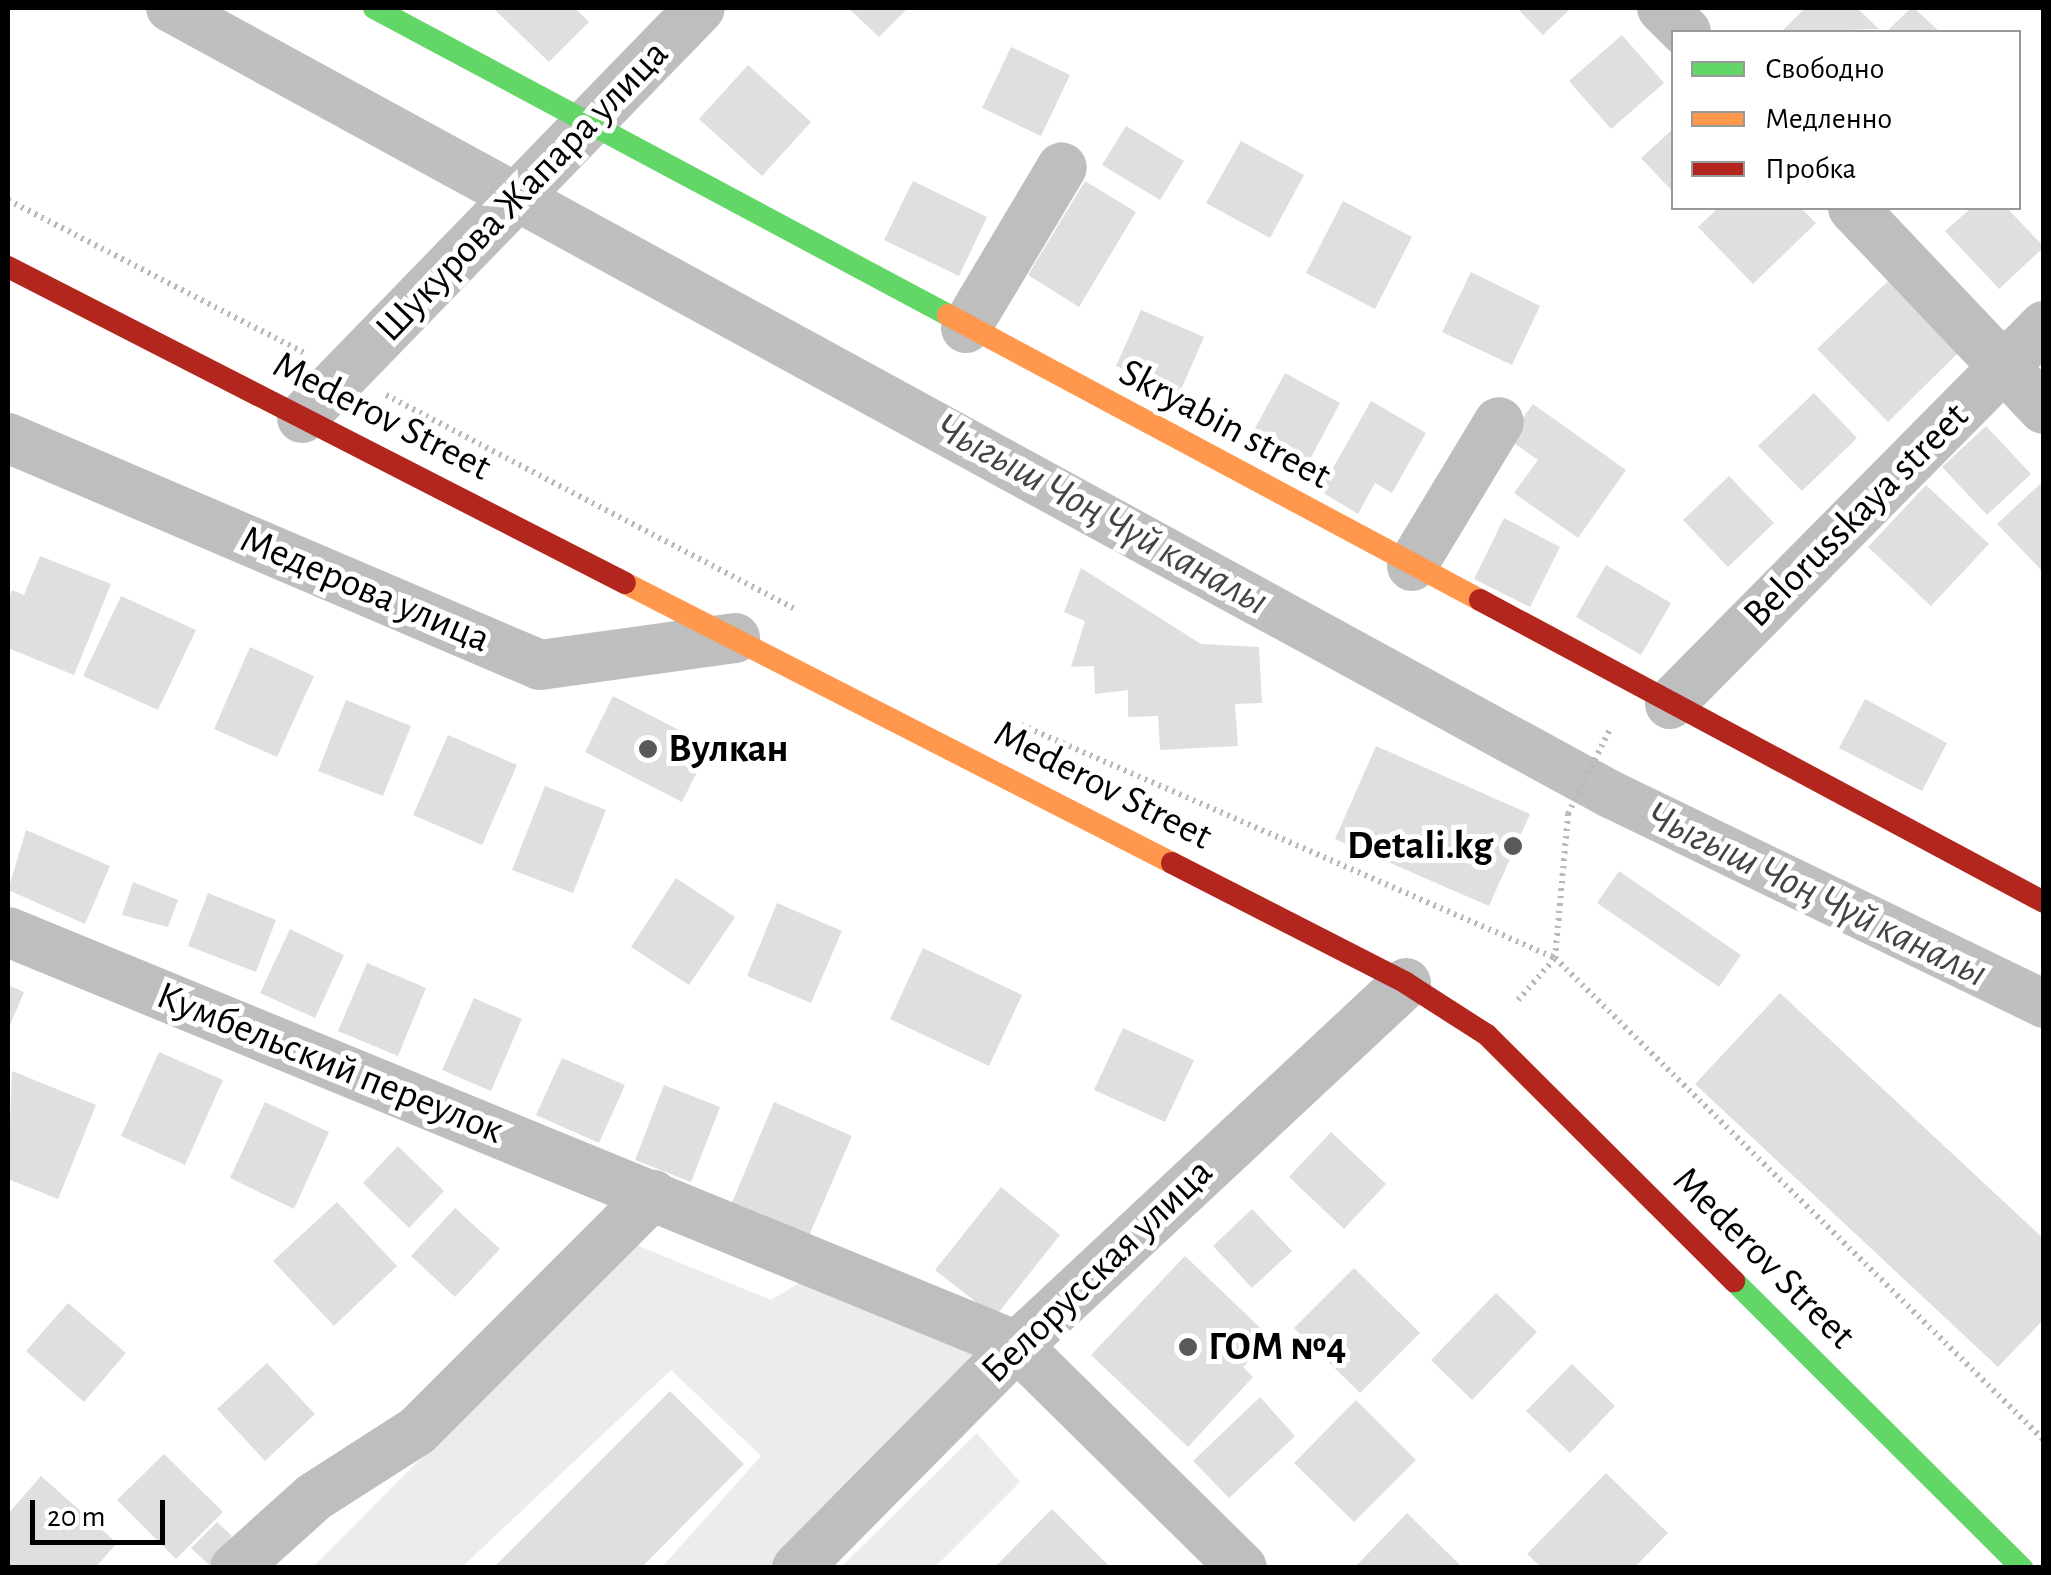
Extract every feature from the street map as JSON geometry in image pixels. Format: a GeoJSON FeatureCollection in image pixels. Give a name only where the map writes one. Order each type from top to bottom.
{"type":"FeatureCollection","features":[{"type":"Feature","properties":{"kind":"main road","name":"Skryabin street"},"geometry":{"type":"LineString","coordinates":[[374,8],[2044,902]]}},
{"type":"Feature","properties":{"kind":"main road","name":"Mederov Street"},"geometry":{"type":"LineString","coordinates":[[8,268],[1406,983],[1487,1035],[2022,1568]]}},
{"type":"Feature","properties":{"kind":"street","name":"Шукурова Жапара улица"},"geometry":{"type":"LineString","coordinates":[[302,418],[587,120],[700,8]]}},
{"type":"Feature","properties":{"kind":"street"},"geometry":{"type":"LineString","coordinates":[[1662,8],[1684,30]]}},
{"type":"Feature","properties":{"kind":"street"},"geometry":{"type":"LineString","coordinates":[[966,328],[1062,168]]}},
{"type":"Feature","properties":{"kind":"street"},"geometry":{"type":"LineString","coordinates":[[1855,210],[2044,409]]}},
{"type":"Feature","properties":{"kind":"street","name":"Belorusskaya street"},"geometry":{"type":"LineString","coordinates":[[1670,704],[2044,326]]}},
{"type":"Feature","properties":{"kind":"street"},"geometry":{"type":"LineString","coordinates":[[1412,566],[1499,422]]}},
{"type":"Feature","properties":{"kind":"street","name":"Медерова улица"},"geometry":{"type":"LineString","coordinates":[[8,438],[540,665],[736,638]]}},
{"type":"Feature","properties":{"kind":"street","name":"Кумбельский переулок"},"geometry":{"type":"LineString","coordinates":[[8,932],[1017,1346],[1242,1568]]}},
{"type":"Feature","properties":{"kind":"street","name":"Белорусская улица"},"geometry":{"type":"LineString","coordinates":[[797,1568],[1017,1346],[1406,983]]}},
{"type":"Feature","properties":{"kind":"street"},"geometry":{"type":"LineString","coordinates":[[235,1568],[314,1497],[417,1431],[652,1195]]}},
{"type":"Feature","properties":{"kind":"path"},"geometry":{"type":"LineString","coordinates":[[8,200],[805,614]]}},
{"type":"Feature","properties":{"kind":"path"},"geometry":{"type":"LineString","coordinates":[[1487,1035],[1555,958],[1568,814],[1614,722]]}},
{"type":"Feature","properties":{"kind":"shaded area"},"geometry":{"type":"Polygon","coordinates":[[[634,1244],[771,1300],[801,1282],[987,1353],[774,1567],[662,1567],[761,1456],[671,1370],[462,1567],[312,1568],[634,1244]]]}},
{"type":"Feature","properties":{"kind":"shaded area"},"geometry":{"type":"Polygon","coordinates":[[[977,1433],[1020,1482],[935,1567],[841,1567],[977,1433]]]}},
{"type":"Feature","properties":{"kind":"building"},"geometry":{"type":"Polygon","coordinates":[[[493,8],[575,8],[589,22],[549,62],[493,8]]]}},
{"type":"Feature","properties":{"kind":"building"},"geometry":{"type":"Polygon","coordinates":[[[848,8],[908,8],[879,37],[848,8]]]}},
{"type":"Feature","properties":{"kind":"building"},"geometry":{"type":"Polygon","coordinates":[[[1517,8],[1571,8],[1543,35],[1517,8]]]}},
{"type":"Feature","properties":{"kind":"building"},"geometry":{"type":"Polygon","coordinates":[[[1805,8],[1857,8],[1879,29],[1846,30],[1783,30],[1805,8]]]}},
{"type":"Feature","properties":{"kind":"building"},"geometry":{"type":"Polygon","coordinates":[[[1914,8],[1938,30],[1888,30],[1914,8]]]}},
{"type":"Feature","properties":{"kind":"building"},"geometry":{"type":"Polygon","coordinates":[[[1622,35],[1664,83],[1611,129],[1569,81],[1622,35]]]}},
{"type":"Feature","properties":{"kind":"building"},"geometry":{"type":"Polygon","coordinates":[[[1011,47],[1070,75],[1041,136],[982,108],[1011,47]]]}},
{"type":"Feature","properties":{"kind":"building"},"geometry":{"type":"Polygon","coordinates":[[[748,65],[811,122],[762,176],[699,119],[748,65]]]}},
{"type":"Feature","properties":{"kind":"building"},"geometry":{"type":"Polygon","coordinates":[[[1126,126],[1184,161],[1160,200],[1102,165],[1126,126]]]}},
{"type":"Feature","properties":{"kind":"building"},"geometry":{"type":"Polygon","coordinates":[[[1671,131],[1671,190],[1641,158],[1671,131]]]}},
{"type":"Feature","properties":{"kind":"building"},"geometry":{"type":"Polygon","coordinates":[[[1241,141],[1304,175],[1270,238],[1206,203],[1241,141]]]}},
{"type":"Feature","properties":{"kind":"building"},"geometry":{"type":"Polygon","coordinates":[[[913,181],[987,217],[959,276],[884,240],[913,181]]]}},
{"type":"Feature","properties":{"kind":"building"},"geometry":{"type":"Polygon","coordinates":[[[1085,181],[1136,212],[1079,307],[1028,275],[1085,181]]]}},
{"type":"Feature","properties":{"kind":"building"},"geometry":{"type":"Polygon","coordinates":[[[1343,201],[1412,237],[1375,309],[1306,273],[1343,201]]]}},
{"type":"Feature","properties":{"kind":"building"},"geometry":{"type":"Polygon","coordinates":[[[1716,210],[1803,210],[1816,223],[1753,284],[1698,227],[1716,210]]]}},
{"type":"Feature","properties":{"kind":"building"},"geometry":{"type":"Polygon","coordinates":[[[1969,210],[2009,210],[2044,247],[1999,289],[1945,231],[1969,210]]]}},
{"type":"Feature","properties":{"kind":"building"},"geometry":{"type":"Polygon","coordinates":[[[1471,272],[1540,306],[1512,365],[1442,332],[1471,272]]]}},
{"type":"Feature","properties":{"kind":"building"},"geometry":{"type":"Polygon","coordinates":[[[1888,281],[1958,353],[1888,422],[1817,349],[1888,281]]]}},
{"type":"Feature","properties":{"kind":"building"},"geometry":{"type":"Polygon","coordinates":[[[1141,310],[1204,337],[1179,394],[1116,366],[1141,310]]]}},
{"type":"Feature","properties":{"kind":"building"},"geometry":{"type":"Polygon","coordinates":[[[1285,373],[1340,403],[1301,476],[1246,445],[1285,373]]]}},
{"type":"Feature","properties":{"kind":"building"},"geometry":{"type":"Polygon","coordinates":[[[1814,393],[1857,438],[1802,491],[1758,446],[1814,393]]]}},
{"type":"Feature","properties":{"kind":"building"},"geometry":{"type":"Polygon","coordinates":[[[1371,401],[1426,433],[1392,493],[1375,483],[1358,514],[1320,491],[1371,401]]]}},
{"type":"Feature","properties":{"kind":"building"},"geometry":{"type":"Polygon","coordinates":[[[1533,404],[1626,470],[1578,538],[1514,493],[1538,460],[1508,439],[1533,404]]]}},
{"type":"Feature","properties":{"kind":"building"},"geometry":{"type":"Polygon","coordinates":[[[1986,426],[2031,474],[1987,515],[1942,467],[1986,426]]]}},
{"type":"Feature","properties":{"kind":"building"},"geometry":{"type":"Polygon","coordinates":[[[1729,476],[1774,523],[1728,567],[1683,520],[1729,476]]]}},
{"type":"Feature","properties":{"kind":"building"},"geometry":{"type":"Polygon","coordinates":[[[2040,484],[2044,488],[2044,573],[1997,524],[2040,484]]]}},
{"type":"Feature","properties":{"kind":"building"},"geometry":{"type":"Polygon","coordinates":[[[1926,485],[1989,544],[1931,606],[1868,547],[1926,485]]]}},
{"type":"Feature","properties":{"kind":"building"},"geometry":{"type":"Polygon","coordinates":[[[1504,518],[1560,547],[1530,607],[1474,579],[1504,518]]]}},
{"type":"Feature","properties":{"kind":"building"},"geometry":{"type":"Polygon","coordinates":[[[40,556],[111,584],[74,675],[8,648],[8,602],[12,590],[24,595],[40,556]]]}},
{"type":"Feature","properties":{"kind":"building"},"geometry":{"type":"Polygon","coordinates":[[[1606,565],[1671,603],[1641,655],[1576,617],[1606,565]]]}},
{"type":"Feature","properties":{"kind":"building"},"geometry":{"type":"Polygon","coordinates":[[[1081,568],[1201,644],[1259,647],[1262,703],[1235,704],[1238,746],[1160,750],[1158,716],[1128,717],[1128,690],[1095,694],[1094,666],[1071,667],[1085,621],[1064,612],[1081,568]]]}},
{"type":"Feature","properties":{"kind":"building"},"geometry":{"type":"Polygon","coordinates":[[[121,596],[196,630],[158,710],[83,676],[121,596]]]}},
{"type":"Feature","properties":{"kind":"building"},"geometry":{"type":"Polygon","coordinates":[[[250,647],[314,676],[277,757],[214,729],[250,647]]]}},
{"type":"Feature","properties":{"kind":"building","name":"Вулкан"},"geometry":{"type":"Polygon","coordinates":[[[613,696],[710,746],[682,802],[585,752],[613,696]]]}},
{"type":"Feature","properties":{"kind":"building"},"geometry":{"type":"Polygon","coordinates":[[[1865,699],[1947,743],[1922,791],[1839,748],[1865,699]]]}},
{"type":"Feature","properties":{"kind":"building"},"geometry":{"type":"Polygon","coordinates":[[[346,700],[411,726],[383,796],[318,771],[346,700]]]}},
{"type":"Feature","properties":{"kind":"building"},"geometry":{"type":"Polygon","coordinates":[[[448,735],[517,765],[482,845],[413,815],[448,735]]]}},
{"type":"Feature","properties":{"kind":"building"},"geometry":{"type":"Polygon","coordinates":[[[1376,746],[1530,814],[1489,906],[1335,839],[1376,746]]]}},
{"type":"Feature","properties":{"kind":"building"},"geometry":{"type":"Polygon","coordinates":[[[545,786],[606,810],[573,893],[512,870],[545,786]]]}},
{"type":"Feature","properties":{"kind":"building"},"geometry":{"type":"Polygon","coordinates":[[[26,830],[110,866],[85,924],[8,890],[26,830]]]}},
{"type":"Feature","properties":{"kind":"building"},"geometry":{"type":"Polygon","coordinates":[[[1619,871],[1741,955],[1719,987],[1597,903],[1619,871]]]}},
{"type":"Feature","properties":{"kind":"building"},"geometry":{"type":"Polygon","coordinates":[[[676,878],[735,917],[689,985],[631,947],[676,878]]]}},
{"type":"Feature","properties":{"kind":"building"},"geometry":{"type":"Polygon","coordinates":[[[133,882],[178,900],[168,927],[122,915],[133,882]]]}},
{"type":"Feature","properties":{"kind":"building"},"geometry":{"type":"Polygon","coordinates":[[[208,893],[276,920],[256,972],[188,946],[208,893]]]}},
{"type":"Feature","properties":{"kind":"building"},"geometry":{"type":"Polygon","coordinates":[[[777,903],[842,931],[811,1003],[747,976],[777,903]]]}},
{"type":"Feature","properties":{"kind":"building"},"geometry":{"type":"Polygon","coordinates":[[[290,929],[344,955],[315,1018],[260,993],[290,929]]]}},
{"type":"Feature","properties":{"kind":"building"},"geometry":{"type":"Polygon","coordinates":[[[923,948],[1022,995],[989,1066],[890,1019],[923,948]]]}},
{"type":"Feature","properties":{"kind":"building"},"geometry":{"type":"Polygon","coordinates":[[[367,963],[426,988],[398,1056],[338,1031],[367,963]]]}},
{"type":"Feature","properties":{"kind":"building"},"geometry":{"type":"Polygon","coordinates":[[[8,985],[24,992],[8,1030],[8,985]]]}},
{"type":"Feature","properties":{"kind":"building"},"geometry":{"type":"Polygon","coordinates":[[[1780,993],[2044,1239],[2044,1319],[1998,1367],[1695,1084],[1780,993]]]}},
{"type":"Feature","properties":{"kind":"building"},"geometry":{"type":"Polygon","coordinates":[[[474,998],[522,1019],[491,1091],[442,1070],[474,998]]]}},
{"type":"Feature","properties":{"kind":"building"},"geometry":{"type":"Polygon","coordinates":[[[1123,1028],[1194,1060],[1165,1122],[1094,1090],[1123,1028]]]}},
{"type":"Feature","properties":{"kind":"building"},"geometry":{"type":"Polygon","coordinates":[[[159,1052],[223,1080],[185,1165],[121,1136],[159,1052]]]}},
{"type":"Feature","properties":{"kind":"building"},"geometry":{"type":"Polygon","coordinates":[[[562,1058],[625,1085],[599,1143],[536,1115],[562,1058]]]}},
{"type":"Feature","properties":{"kind":"building"},"geometry":{"type":"Polygon","coordinates":[[[12,1071],[96,1105],[58,1199],[8,1179],[12,1071]]]}},
{"type":"Feature","properties":{"kind":"building"},"geometry":{"type":"Polygon","coordinates":[[[664,1085],[720,1107],[691,1182],[635,1160],[664,1085]]]}},
{"type":"Feature","properties":{"kind":"building"},"geometry":{"type":"Polygon","coordinates":[[[265,1102],[329,1132],[294,1209],[230,1178],[265,1102]]]}},
{"type":"Feature","properties":{"kind":"building"},"geometry":{"type":"Polygon","coordinates":[[[774,1102],[852,1136],[808,1238],[731,1205],[774,1102]]]}},
{"type":"Feature","properties":{"kind":"building"},"geometry":{"type":"Polygon","coordinates":[[[1331,1132],[1386,1184],[1344,1229],[1289,1177],[1331,1132]]]}},
{"type":"Feature","properties":{"kind":"building"},"geometry":{"type":"Polygon","coordinates":[[[398,1146],[444,1191],[409,1228],[363,1183],[398,1146]]]}},
{"type":"Feature","properties":{"kind":"building"},"geometry":{"type":"Polygon","coordinates":[[[1001,1187],[1060,1235],[995,1317],[935,1270],[1001,1187]]]}},
{"type":"Feature","properties":{"kind":"building"},"geometry":{"type":"Polygon","coordinates":[[[337,1202],[397,1266],[334,1326],[273,1261],[337,1202]]]}},
{"type":"Feature","properties":{"kind":"building"},"geometry":{"type":"Polygon","coordinates":[[[455,1208],[500,1249],[455,1297],[411,1256],[455,1208]]]}},
{"type":"Feature","properties":{"kind":"building"},"geometry":{"type":"Polygon","coordinates":[[[1252,1209],[1292,1251],[1252,1288],[1213,1246],[1252,1209]]]}},
{"type":"Feature","properties":{"kind":"building"},"geometry":{"type":"Polygon","coordinates":[[[1185,1256],[1271,1338],[1243,1367],[1253,1377],[1188,1447],[1091,1355],[1185,1256]]]}},
{"type":"Feature","properties":{"kind":"building"},"geometry":{"type":"Polygon","coordinates":[[[1354,1268],[1420,1333],[1360,1393],[1294,1328],[1354,1268]]]}},
{"type":"Feature","properties":{"kind":"building"},"geometry":{"type":"Polygon","coordinates":[[[1496,1293],[1537,1332],[1472,1400],[1431,1360],[1496,1293]]]}},
{"type":"Feature","properties":{"kind":"building"},"geometry":{"type":"Polygon","coordinates":[[[68,1303],[126,1353],[84,1402],[26,1351],[68,1303]]]}},
{"type":"Feature","properties":{"kind":"building"},"geometry":{"type":"Polygon","coordinates":[[[267,1363],[315,1414],[265,1461],[217,1409],[267,1363]]]}},
{"type":"Feature","properties":{"kind":"building"},"geometry":{"type":"Polygon","coordinates":[[[1572,1364],[1615,1406],[1570,1453],[1526,1411],[1572,1364]]]}},
{"type":"Feature","properties":{"kind":"building"},"geometry":{"type":"Polygon","coordinates":[[[670,1391],[744,1464],[641,1568],[493,1568],[670,1391]]]}},
{"type":"Feature","properties":{"kind":"building"},"geometry":{"type":"Polygon","coordinates":[[[1260,1397],[1295,1436],[1229,1498],[1193,1461],[1260,1397]]]}},
{"type":"Feature","properties":{"kind":"building"},"geometry":{"type":"Polygon","coordinates":[[[1356,1400],[1416,1460],[1354,1522],[1294,1463],[1356,1400]]]}},
{"type":"Feature","properties":{"kind":"building"},"geometry":{"type":"Polygon","coordinates":[[[164,1454],[223,1512],[176,1559],[117,1500],[164,1454]]]}},
{"type":"Feature","properties":{"kind":"building"},"geometry":{"type":"Polygon","coordinates":[[[1606,1473],[1668,1533],[1634,1568],[1542,1568],[1527,1554],[1606,1473]]]}},
{"type":"Feature","properties":{"kind":"building"},"geometry":{"type":"Polygon","coordinates":[[[41,1476],[117,1543],[95,1568],[8,1568],[8,1514],[41,1476]]]}},
{"type":"Feature","properties":{"kind":"building"},"geometry":{"type":"Polygon","coordinates":[[[1052,1509],[1111,1568],[994,1568],[1052,1509]]]}},
{"type":"Feature","properties":{"kind":"building"},"geometry":{"type":"Polygon","coordinates":[[[1407,1513],[1463,1568],[1354,1568],[1407,1513]]]}},
{"type":"Feature","properties":{"kind":"building"},"geometry":{"type":"Polygon","coordinates":[[[217,1522],[232,1536],[209,1565],[191,1548],[217,1522]]]}},
{"type":"Feature","properties":{"kind":"waterway","name":"Чыгыш Чоң Чүй каналы"},"geometry":{"type":"LineString","coordinates":[[170,8],[1610,794],[2044,1004]]}},
{"type":"Feature","properties":{"kind":"traffic: fast"},"geometry":{"type":"LineString","coordinates":[[374,8],[948,315]]}},
{"type":"Feature","properties":{"kind":"traffic: fast"},"geometry":{"type":"LineString","coordinates":[[1734,1281],[2022,1568]]}},
{"type":"Feature","properties":{"kind":"traffic: slow"},"geometry":{"type":"LineString","coordinates":[[948,315],[1480,600]]}},
{"type":"Feature","properties":{"kind":"traffic: slow"},"geometry":{"type":"LineString","coordinates":[[625,583],[1172,863]]}},
{"type":"Feature","properties":{"kind":"traffic: jam"},"geometry":{"type":"LineString","coordinates":[[8,267],[625,583]]}},
{"type":"Feature","properties":{"kind":"traffic: jam"},"geometry":{"type":"LineString","coordinates":[[1480,600],[2044,902]]}},
{"type":"Feature","properties":{"kind":"traffic: jam"},"geometry":{"type":"LineString","coordinates":[[1172,863],[1406,983],[1487,1035],[1734,1281]]}},
{"type":"Feature","properties":{"kind":"place","name":"Вулкан"},"geometry":{"type":"Point","coordinates":[648,749]}},
{"type":"Feature","properties":{"kind":"place","name":"Detali.kg"},"geometry":{"type":"Point","coordinates":[1513,846]}},
{"type":"Feature","properties":{"kind":"place","name":"ГОМ №4"},"geometry":{"type":"Point","coordinates":[1188,1347]}}]}
